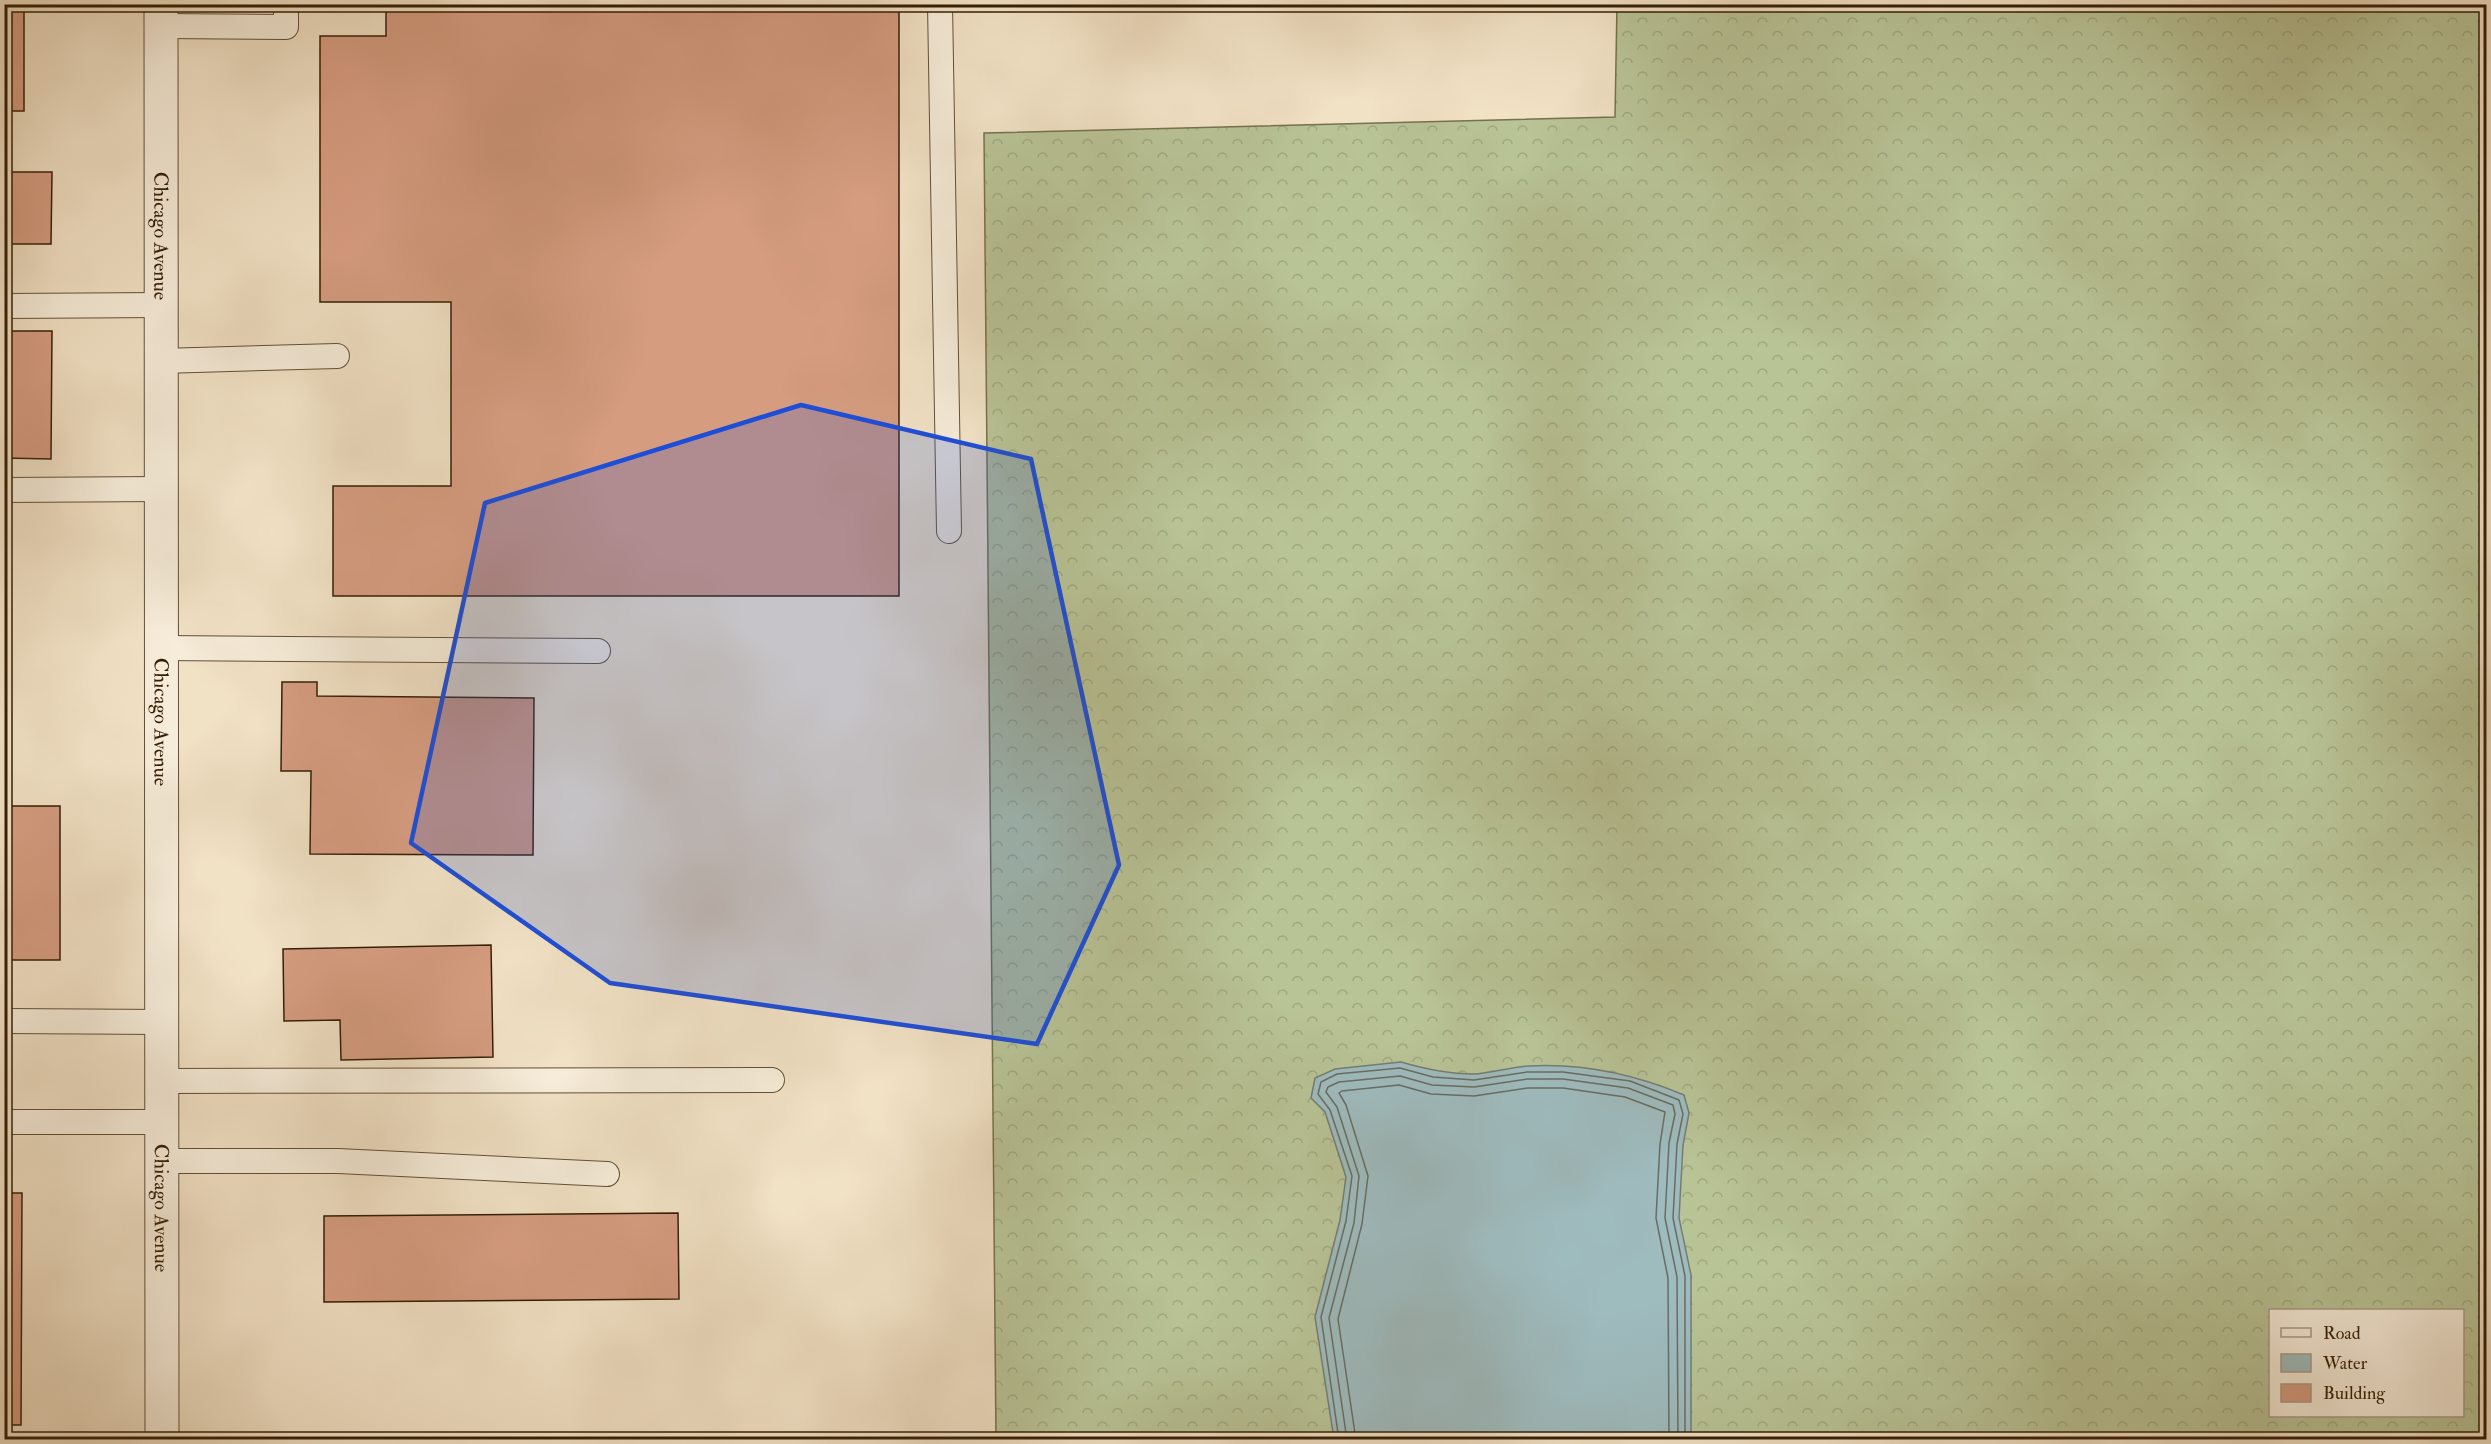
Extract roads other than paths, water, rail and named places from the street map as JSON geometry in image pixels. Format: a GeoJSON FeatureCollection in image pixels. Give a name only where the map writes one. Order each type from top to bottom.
{"type":"FeatureCollection","features":[{"type":"Feature","properties":{"kind":"street","name":"Chicago Avenue"},"geometry":{"type":"LineString","coordinates":[[161,15],[162,1440]]}},
{"type":"Feature","properties":{"kind":"lane"},"geometry":{"type":"LineString","coordinates":[[161,15],[286,27],[286,4]]}},
{"type":"Feature","properties":{"kind":"lane"},"geometry":{"type":"LineString","coordinates":[[940,4],[949,531]]}},
{"type":"Feature","properties":{"kind":"lane"},"geometry":{"type":"LineString","coordinates":[[4,306],[161,305]]}},
{"type":"Feature","properties":{"kind":"lane"},"geometry":{"type":"LineString","coordinates":[[161,361],[337,356]]}},
{"type":"Feature","properties":{"kind":"lane"},"geometry":{"type":"LineString","coordinates":[[4,490],[161,489]]}},
{"type":"Feature","properties":{"kind":"lane"},"geometry":{"type":"LineString","coordinates":[[161,648],[598,651]]}},
{"type":"Feature","properties":{"kind":"lane"},"geometry":{"type":"LineString","coordinates":[[4,1021],[162,1022]]}},
{"type":"Feature","properties":{"kind":"lane"},"geometry":{"type":"LineString","coordinates":[[162,1081],[772,1080]]}},
{"type":"Feature","properties":{"kind":"lane"},"geometry":{"type":"LineString","coordinates":[[4,1122],[162,1122]]}},
{"type":"Feature","properties":{"kind":"lane"},"geometry":{"type":"LineString","coordinates":[[162,1161],[338,1161],[607,1174]]}},
{"type":"Feature","properties":{"kind":"water"},"geometry":{"type":"Polygon","coordinates":[[[1401,1062],[1437,1071],[1464,1074],[1528,1066],[1588,1068],[1646,1081],[1684,1095],[1689,1113],[1683,1145],[1679,1218],[1691,1275],[1691,1439],[1334,1439],[1315,1317],[1340,1220],[1346,1177],[1325,1112],[1311,1098],[1315,1078],[1335,1069],[1401,1062]]]}}]}
